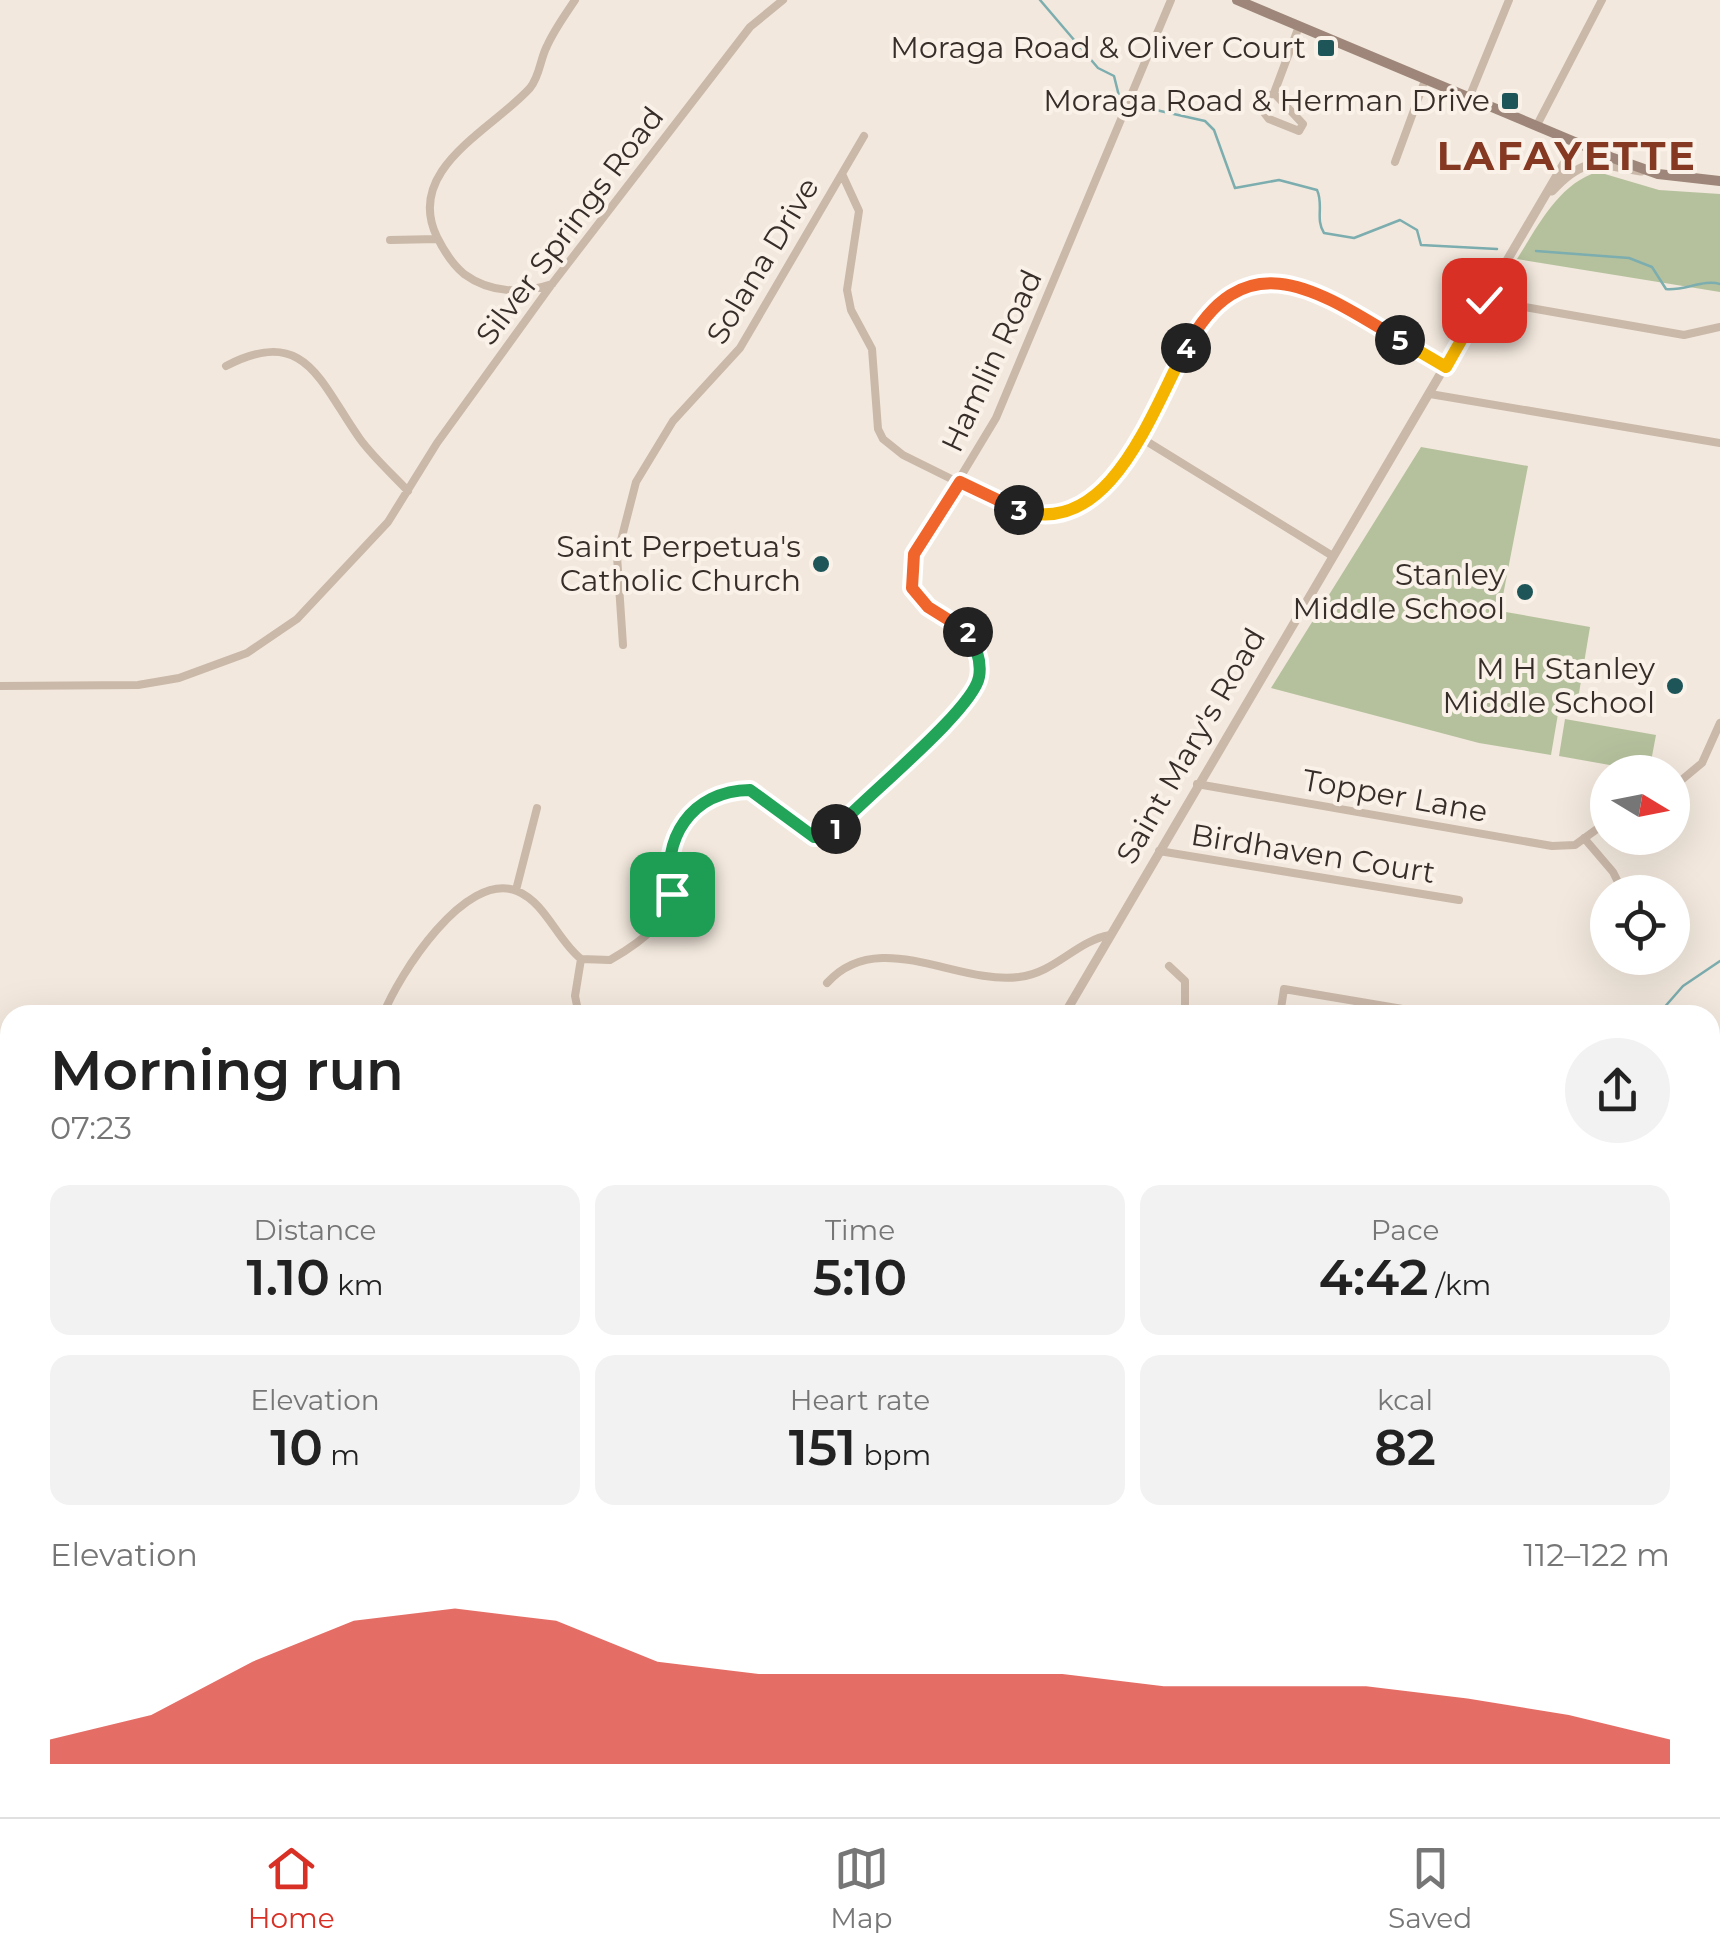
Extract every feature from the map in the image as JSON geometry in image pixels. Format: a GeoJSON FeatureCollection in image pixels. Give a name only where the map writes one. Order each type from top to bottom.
{"type":"FeatureCollection","features":[{"type":"Feature","properties":{"kind":"main road"},"geometry":{"type":"LineString","coordinates":[[1237,0],[1298,29],[1658,174],[1720,181]]}},
{"type":"Feature","properties":{"kind":"street"},"geometry":{"type":"LineString","coordinates":[[552,284],[519,291],[476,282],[460,270],[430,222],[434,182],[445,163],[530,88],[545,48],[575,0]]}},
{"type":"Feature","properties":{"kind":"street","name":"Silver Springs Road"},"geometry":{"type":"LineString","coordinates":[[0,686],[138,685],[180,678],[247,653],[297,619],[360,555],[552,284],[750,27],[783,0]]}},
{"type":"Feature","properties":{"kind":"street","name":"Hamlin Road"},"geometry":{"type":"LineString","coordinates":[[581,959],[610,960],[660,922],[672,894],[666,868],[672,840],[684,822],[718,797],[750,790],[770,800],[804,832],[814,837],[830,835],[875,787],[943,728],[974,692],[979,662],[973,642],[962,626],[928,607],[912,588],[914,554],[996,418],[1171,0]]}},
{"type":"Feature","properties":{"kind":"street"},"geometry":{"type":"LineString","coordinates":[[1468,98],[1509,0]]}},
{"type":"Feature","properties":{"kind":"street"},"geometry":{"type":"LineString","coordinates":[[1537,125],[1602,0]]}},
{"type":"Feature","properties":{"kind":"street"},"geometry":{"type":"LineString","coordinates":[[1274,93],[1298,115],[1303,124],[1299,131],[1290,131],[1262,114],[1262,99],[1274,93],[1298,29]]}},
{"type":"Feature","properties":{"kind":"street"},"geometry":{"type":"LineString","coordinates":[[1396,162],[1425,80]]}},
{"type":"Feature","properties":{"kind":"street","name":"Solana Drive"},"geometry":{"type":"LineString","coordinates":[[623,644],[617,556],[625,513],[646,462],[673,421],[740,348],[864,136]]}},
{"type":"Feature","properties":{"kind":"street","name":"Saint Mary's Road"},"geometry":{"type":"LineString","coordinates":[[1070,1005],[1576,142]]}},
{"type":"Feature","properties":{"kind":"street"},"geometry":{"type":"LineString","coordinates":[[1537,208],[1573,169],[1585,164],[1658,174]]}},
{"type":"Feature","properties":{"kind":"street","name":"Solana Drive"},"geometry":{"type":"LineString","coordinates":[[842,174],[860,211],[848,290],[851,310],[872,349],[878,429],[892,448],[1027,513],[1068,512],[1104,490],[1206,312],[1221,299],[1261,282],[1286,282],[1324,294],[1446,367]]}},
{"type":"Feature","properties":{"kind":"street"},"geometry":{"type":"LineString","coordinates":[[390,240],[438,239]]}},
{"type":"Feature","properties":{"kind":"street"},"geometry":{"type":"LineString","coordinates":[[1484,300],[1684,335],[1720,327]]}},
{"type":"Feature","properties":{"kind":"street"},"geometry":{"type":"LineString","coordinates":[[226,366],[267,349],[291,353],[304,361],[316,372],[363,443],[408,492]]}},
{"type":"Feature","properties":{"kind":"street"},"geometry":{"type":"LineString","coordinates":[[1430,394],[1720,443]]}},
{"type":"Feature","properties":{"kind":"street"},"geometry":{"type":"LineString","coordinates":[[1138,436],[1331,556]]}},
{"type":"Feature","properties":{"kind":"street"},"geometry":{"type":"LineString","coordinates":[[1690,774],[1702,764],[1720,722]]}},
{"type":"Feature","properties":{"kind":"street","name":"Topper Lane"},"geometry":{"type":"LineString","coordinates":[[1197,784],[1552,846],[1568,847],[1584,838]]}},
{"type":"Feature","properties":{"kind":"street"},"geometry":{"type":"LineString","coordinates":[[516,890],[537,808]]}},
{"type":"Feature","properties":{"kind":"street"},"geometry":{"type":"LineString","coordinates":[[1590,834],[1584,838],[1611,875]]}},
{"type":"Feature","properties":{"kind":"street","name":"Birdhaven Court"},"geometry":{"type":"LineString","coordinates":[[1159,852],[1459,900]]}},
{"type":"Feature","properties":{"kind":"street"},"geometry":{"type":"LineString","coordinates":[[387,1005],[396,982],[449,916],[480,894],[516,890],[535,903],[581,959],[577,1005]]}},
{"type":"Feature","properties":{"kind":"street"},"geometry":{"type":"LineString","coordinates":[[827,983],[844,964],[874,957],[1018,978],[1056,965],[1096,937],[1110,934]]}},
{"type":"Feature","properties":{"kind":"street"},"geometry":{"type":"LineString","coordinates":[[1169,966],[1185,981],[1185,1005]]}},
{"type":"Feature","properties":{"kind":"street"},"geometry":{"type":"LineString","coordinates":[[1282,1005],[1284,989],[1379,1005]]}},
{"type":"Feature","properties":{"kind":"green space"},"geometry":{"type":"Polygon","coordinates":[[[1598,172],[1659,190],[1720,194],[1720,292],[1517,259],[1561,196],[1598,172]]]}},
{"type":"Feature","properties":{"kind":"green space"},"geometry":{"type":"Polygon","coordinates":[[[1421,447],[1528,466],[1500,611],[1590,627],[1577,705],[1560,702],[1551,755],[1479,743],[1271,688],[1421,447]]]}},
{"type":"Feature","properties":{"kind":"green space"},"geometry":{"type":"Polygon","coordinates":[[[1565,719],[1656,735],[1652,755],[1590,755],[1590,762],[1559,756],[1565,719]]]}},
{"type":"Feature","properties":{"kind":"waterway"},"geometry":{"type":"LineString","coordinates":[[1040,0],[1098,68],[1114,76],[1119,96]]}},
{"type":"Feature","properties":{"kind":"waterway"},"geometry":{"type":"LineString","coordinates":[[1138,106],[1205,121],[1214,130],[1235,188],[1279,180],[1317,190],[1324,233],[1354,238],[1400,220],[1417,230],[1421,245],[1497,249]]}},
{"type":"Feature","properties":{"kind":"waterway"},"geometry":{"type":"LineString","coordinates":[[1536,251],[1629,258],[1652,267],[1666,289],[1720,284]]}},
{"type":"Feature","properties":{"kind":"waterway"},"geometry":{"type":"LineString","coordinates":[[1666,1005],[1683,986],[1720,961]]}},
{"type":"Feature","properties":{"kind":"place","name":"Moraga Road & Oliver Court"},"geometry":{"type":"Point","coordinates":[1326,48]}},
{"type":"Feature","properties":{"kind":"place","name":"Moraga Road & Herman Drive"},"geometry":{"type":"Point","coordinates":[1510,101]}},
{"type":"Feature","properties":{"kind":"place","name":"Saint Perpetua's Catholic Church"},"geometry":{"type":"Point","coordinates":[821,564]}},
{"type":"Feature","properties":{"kind":"place","name":"Stanley Middle School"},"geometry":{"type":"Point","coordinates":[1525,592]}},
{"type":"Feature","properties":{"kind":"place","name":"M H Stanley Middle School"},"geometry":{"type":"Point","coordinates":[1675,686]}},
{"type":"Feature","properties":{"kind":"district","name":"LAFAYETTE"},"geometry":{"type":"Point","coordinates":[1567,156]}},
{"type":"Feature","properties":{"kind":"route"},"geometry":{"type":"LineString","coordinates":[[672,894],[666,868],[668,852],[684,822],[701,807],[738,790],[750,790],[770,800],[804,832],[814,837],[830,835],[875,787],[943,728],[974,692],[979,662],[968,632],[928,607],[912,588],[910,575],[914,554],[960,482],[1027,513],[1047,515],[1084,506],[1112,480],[1206,312],[1240,289],[1261,282],[1286,282],[1324,294],[1446,367],[1484,300]]}}]}
